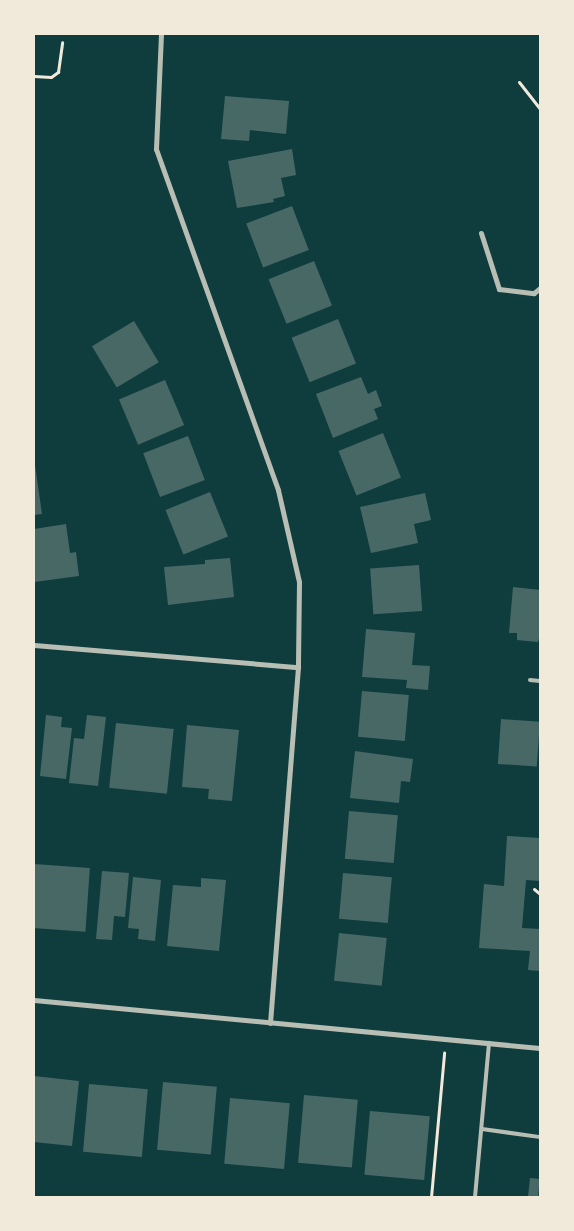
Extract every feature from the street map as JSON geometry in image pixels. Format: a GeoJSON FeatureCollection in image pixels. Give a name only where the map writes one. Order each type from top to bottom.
{"type":"FeatureCollection","features":[{"type":"Feature","properties":{"kind":"street"},"geometry":{"type":"LineString","coordinates":[[161,34],[156,149],[278,490],[299,582],[298,667],[270,1023]]}},
{"type":"Feature","properties":{"kind":"street"},"geometry":{"type":"LineString","coordinates":[[481,233],[499,289],[534,293],[540,288]]}},
{"type":"Feature","properties":{"kind":"street"},"geometry":{"type":"LineString","coordinates":[[34,645],[298,667]]}},
{"type":"Feature","properties":{"kind":"street"},"geometry":{"type":"LineString","coordinates":[[34,1000],[540,1048]]}},
{"type":"Feature","properties":{"kind":"lane"},"geometry":{"type":"LineString","coordinates":[[530,680],[540,681]]}},
{"type":"Feature","properties":{"kind":"lane"},"geometry":{"type":"LineString","coordinates":[[475,1197],[489,1043]]}},
{"type":"Feature","properties":{"kind":"lane"},"geometry":{"type":"LineString","coordinates":[[482,1129],[540,1137]]}},
{"type":"Feature","properties":{"kind":"path"},"geometry":{"type":"LineString","coordinates":[[34,76],[51,77],[58,72],[62,42]]}},
{"type":"Feature","properties":{"kind":"path"},"geometry":{"type":"LineString","coordinates":[[519,82],[540,109]]}},
{"type":"Feature","properties":{"kind":"path"},"geometry":{"type":"LineString","coordinates":[[534,889],[540,894]]}},
{"type":"Feature","properties":{"kind":"path"},"geometry":{"type":"LineString","coordinates":[[431,1197],[444,1039]]}},
{"type":"Feature","properties":{"kind":"building"},"geometry":{"type":"Polygon","coordinates":[[[225,96],[289,101],[286,134],[250,130],[249,141],[221,139],[225,96]]]}},
{"type":"Feature","properties":{"kind":"building"},"geometry":{"type":"Polygon","coordinates":[[[292,149],[296,175],[281,178],[285,196],[273,199],[274,202],[237,208],[228,161],[292,149]]]}},
{"type":"Feature","properties":{"kind":"building"},"geometry":{"type":"Polygon","coordinates":[[[292,206],[309,250],[263,267],[246,224],[292,206]]]}},
{"type":"Feature","properties":{"kind":"building"},"geometry":{"type":"Polygon","coordinates":[[[314,261],[332,306],[287,324],[269,279],[314,261]]]}},
{"type":"Feature","properties":{"kind":"building"},"geometry":{"type":"Polygon","coordinates":[[[338,319],[356,364],[310,382],[292,338],[338,319]]]}},
{"type":"Feature","properties":{"kind":"building"},"geometry":{"type":"Polygon","coordinates":[[[134,321],[159,362],[117,387],[92,346],[134,321]]]}},
{"type":"Feature","properties":{"kind":"building"},"geometry":{"type":"Polygon","coordinates":[[[361,377],[368,394],[376,390],[382,406],[374,409],[378,419],[333,438],[316,394],[361,377]]]}},
{"type":"Feature","properties":{"kind":"building"},"geometry":{"type":"Polygon","coordinates":[[[165,380],[184,425],[138,445],[119,400],[165,380]]]}},
{"type":"Feature","properties":{"kind":"building"},"geometry":{"type":"Polygon","coordinates":[[[383,433],[401,478],[356,495],[338,451],[383,433]]]}},
{"type":"Feature","properties":{"kind":"building"},"geometry":{"type":"Polygon","coordinates":[[[188,436],[205,480],[160,497],[143,453],[188,436]]]}},
{"type":"Feature","properties":{"kind":"building"},"geometry":{"type":"Polygon","coordinates":[[[34,458],[42,514],[34,515],[34,458]]]}},
{"type":"Feature","properties":{"kind":"building"},"geometry":{"type":"Polygon","coordinates":[[[210,492],[228,537],[183,554],[165,510],[210,492]]]}},
{"type":"Feature","properties":{"kind":"building"},"geometry":{"type":"Polygon","coordinates":[[[425,493],[431,520],[414,524],[418,543],[371,553],[360,507],[425,493]]]}},
{"type":"Feature","properties":{"kind":"building"},"geometry":{"type":"Polygon","coordinates":[[[66,524],[70,553],[76,552],[79,576],[34,582],[34,529],[66,524]]]}},
{"type":"Feature","properties":{"kind":"building"},"geometry":{"type":"Polygon","coordinates":[[[230,558],[234,597],[168,605],[164,567],[205,564],[205,560],[230,558]]]}},
{"type":"Feature","properties":{"kind":"building"},"geometry":{"type":"Polygon","coordinates":[[[419,565],[422,611],[373,614],[370,568],[419,565]]]}},
{"type":"Feature","properties":{"kind":"building"},"geometry":{"type":"Polygon","coordinates":[[[513,587],[540,590],[540,635],[538,642],[517,640],[517,633],[509,633],[513,587]]]}},
{"type":"Feature","properties":{"kind":"building"},"geometry":{"type":"Polygon","coordinates":[[[366,629],[415,633],[412,665],[430,666],[428,690],[406,688],[407,680],[362,677],[366,629]]]}},
{"type":"Feature","properties":{"kind":"building"},"geometry":{"type":"Polygon","coordinates":[[[362,691],[409,695],[405,741],[358,737],[362,691]]]}},
{"type":"Feature","properties":{"kind":"building"},"geometry":{"type":"Polygon","coordinates":[[[46,715],[62,717],[61,727],[72,728],[66,779],[40,776],[46,715]]]}},
{"type":"Feature","properties":{"kind":"building"},"geometry":{"type":"Polygon","coordinates":[[[87,715],[106,717],[98,786],[69,783],[74,738],[84,739],[87,715]]]}},
{"type":"Feature","properties":{"kind":"building"},"geometry":{"type":"Polygon","coordinates":[[[501,719],[540,722],[537,767],[498,764],[501,719]]]}},
{"type":"Feature","properties":{"kind":"building"},"geometry":{"type":"Polygon","coordinates":[[[116,723],[174,729],[167,794],[109,788],[116,723]]]}},
{"type":"Feature","properties":{"kind":"building"},"geometry":{"type":"Polygon","coordinates":[[[187,725],[239,730],[232,801],[208,799],[209,789],[182,787],[187,725]]]}},
{"type":"Feature","properties":{"kind":"building"},"geometry":{"type":"Polygon","coordinates":[[[355,751],[413,759],[410,782],[401,781],[399,803],[350,798],[355,751]]]}},
{"type":"Feature","properties":{"kind":"building"},"geometry":{"type":"Polygon","coordinates":[[[349,811],[398,815],[394,863],[345,859],[349,811]]]}},
{"type":"Feature","properties":{"kind":"building"},"geometry":{"type":"Polygon","coordinates":[[[507,836],[540,838],[540,881],[526,880],[522,928],[540,929],[540,971],[528,970],[530,951],[479,948],[484,884],[504,886],[507,836]]]}},
{"type":"Feature","properties":{"kind":"building"},"geometry":{"type":"Polygon","coordinates":[[[34,864],[90,868],[85,932],[34,928],[34,864]]]}},
{"type":"Feature","properties":{"kind":"building"},"geometry":{"type":"Polygon","coordinates":[[[102,871],[129,873],[125,917],[114,916],[112,940],[96,939],[102,871]]]}},
{"type":"Feature","properties":{"kind":"building"},"geometry":{"type":"Polygon","coordinates":[[[343,873],[392,877],[388,923],[339,919],[343,873]]]}},
{"type":"Feature","properties":{"kind":"building"},"geometry":{"type":"Polygon","coordinates":[[[133,877],[161,880],[155,941],[138,939],[139,929],[128,928],[133,877]]]}},
{"type":"Feature","properties":{"kind":"building"},"geometry":{"type":"Polygon","coordinates":[[[201,878],[226,880],[219,951],[167,946],[173,885],[201,887],[201,878]]]}},
{"type":"Feature","properties":{"kind":"building"},"geometry":{"type":"Polygon","coordinates":[[[339,933],[387,938],[382,986],[334,981],[339,933]]]}},
{"type":"Feature","properties":{"kind":"building"},"geometry":{"type":"Polygon","coordinates":[[[34,1076],[79,1081],[72,1146],[34,1142],[34,1076]]]}},
{"type":"Feature","properties":{"kind":"building"},"geometry":{"type":"Polygon","coordinates":[[[163,1082],[217,1087],[211,1154],[157,1150],[163,1082]]]}},
{"type":"Feature","properties":{"kind":"building"},"geometry":{"type":"Polygon","coordinates":[[[89,1084],[148,1089],[142,1157],[83,1152],[89,1084]]]}},
{"type":"Feature","properties":{"kind":"building"},"geometry":{"type":"Polygon","coordinates":[[[304,1095],[358,1100],[352,1167],[298,1163],[304,1095]]]}},
{"type":"Feature","properties":{"kind":"building"},"geometry":{"type":"Polygon","coordinates":[[[230,1098],[290,1103],[284,1169],[224,1164],[230,1098]]]}},
{"type":"Feature","properties":{"kind":"building"},"geometry":{"type":"Polygon","coordinates":[[[370,1111],[430,1116],[424,1180],[364,1175],[370,1111]]]}},
{"type":"Feature","properties":{"kind":"building"},"geometry":{"type":"Polygon","coordinates":[[[530,1178],[540,1179],[538,1197],[528,1197],[530,1178]]]}}]}
